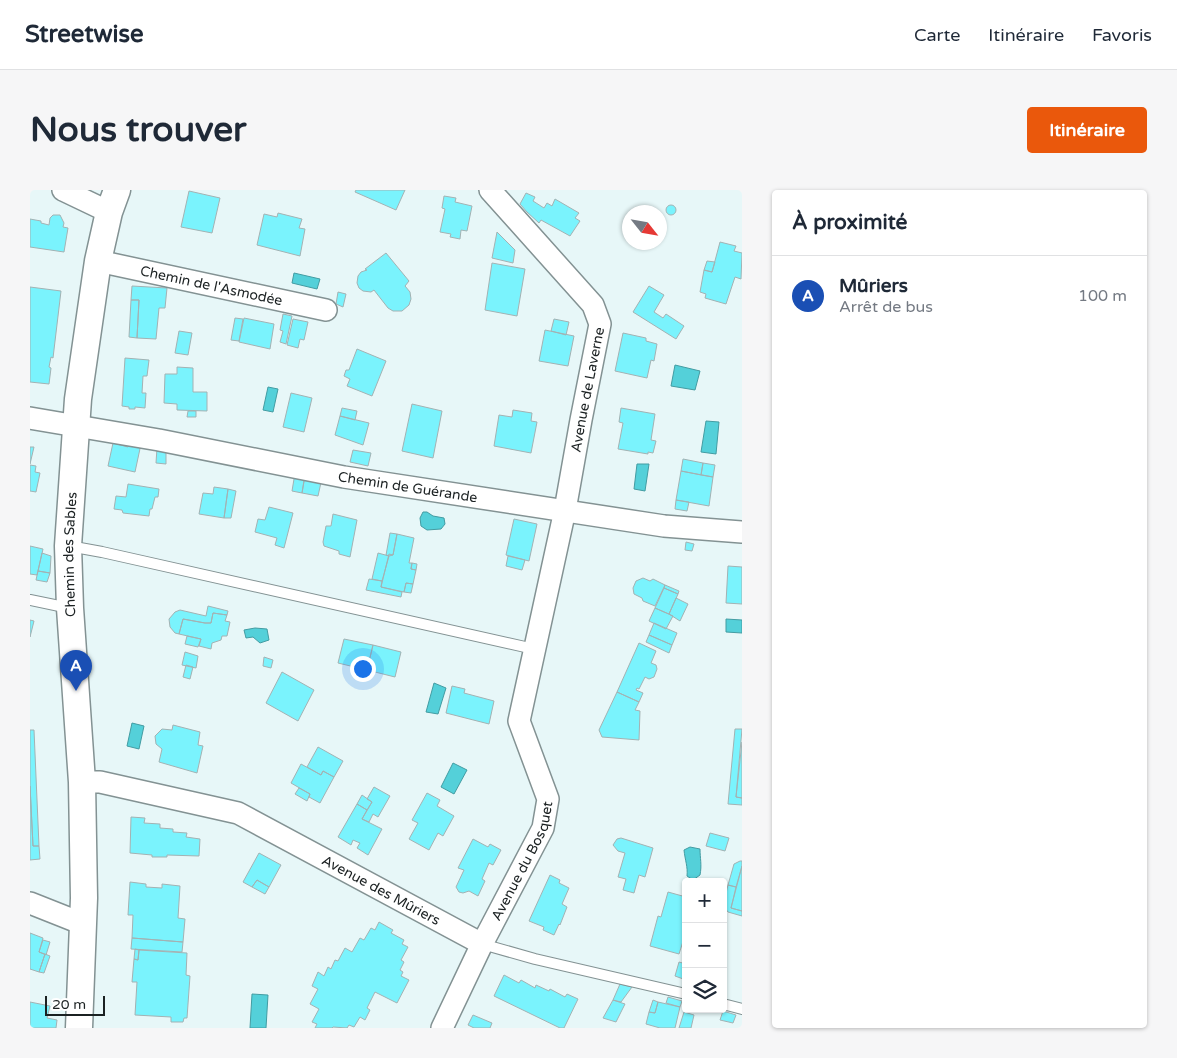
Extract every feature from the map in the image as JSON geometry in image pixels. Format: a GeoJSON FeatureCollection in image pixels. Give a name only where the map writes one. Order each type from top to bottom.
{"type":"FeatureCollection","features":[{"type":"Feature","properties":{"kind":"street"},"geometry":{"type":"LineString","coordinates":[[62,190],[113,201]]}},
{"type":"Feature","properties":{"kind":"street","name":"Avenue de Laverne"},"geometry":{"type":"LineString","coordinates":[[490,190],[593,305],[600,324],[565,510]]}},
{"type":"Feature","properties":{"kind":"street","name":"Chemin des Sables"},"geometry":{"type":"LineString","coordinates":[[79,1028],[84,898],[82,782],[70,608],[68,546],[78,399],[98,261],[113,201]]}},
{"type":"Feature","properties":{"kind":"street","name":"Chemin de l'Asmodée"},"geometry":{"type":"LineString","coordinates":[[98,261],[326,310]]}},
{"type":"Feature","properties":{"kind":"street","name":"Chemin de Guérande"},"geometry":{"type":"LineString","coordinates":[[30,418],[77,425],[344,477],[664,526],[742,532]]}},
{"type":"Feature","properties":{"kind":"street","name":"Avenue du Bosquet"},"geometry":{"type":"LineString","coordinates":[[442,1028],[482,944],[543,828],[548,799],[519,720],[565,510]]}},
{"type":"Feature","properties":{"kind":"street","name":"Avenue des Mûriers"},"geometry":{"type":"LineString","coordinates":[[82,782],[100,782],[238,813],[482,944]]}},
{"type":"Feature","properties":{"kind":"street"},"geometry":{"type":"LineString","coordinates":[[30,903],[83,924]]}},
{"type":"Feature","properties":{"kind":"lane"},"geometry":{"type":"LineString","coordinates":[[68,546],[534,649]]}},
{"type":"Feature","properties":{"kind":"lane"},"geometry":{"type":"LineString","coordinates":[[30,600],[70,608]]}},
{"type":"Feature","properties":{"kind":"lane","name":"Avenue des Mûriers"},"geometry":{"type":"LineString","coordinates":[[482,944],[535,959],[682,993]]}},
{"type":"Feature","properties":{"kind":"lane"},"geometry":{"type":"LineString","coordinates":[[727,1005],[742,1009]]}},
{"type":"Feature","properties":{"kind":"water"},"geometry":{"type":"Polygon","coordinates":[[[294,273],[320,279],[317,289],[292,283],[294,273]]]}},
{"type":"Feature","properties":{"kind":"water"},"geometry":{"type":"Polygon","coordinates":[[[675,365],[700,371],[695,390],[671,386],[675,365]]]}},
{"type":"Feature","properties":{"kind":"water"},"geometry":{"type":"Polygon","coordinates":[[[268,387],[278,389],[273,412],[263,410],[268,387]]]}},
{"type":"Feature","properties":{"kind":"water"},"geometry":{"type":"Polygon","coordinates":[[[706,421],[719,422],[716,454],[701,452],[706,421]]]}},
{"type":"Feature","properties":{"kind":"water"},"geometry":{"type":"Polygon","coordinates":[[[637,464],[649,464],[645,491],[634,489],[637,464]]]}},
{"type":"Feature","properties":{"kind":"water"},"geometry":{"type":"Polygon","coordinates":[[[423,512],[444,518],[445,524],[441,529],[427,530],[421,526],[420,518],[423,512]]]}},
{"type":"Feature","properties":{"kind":"water"},"geometry":{"type":"Polygon","coordinates":[[[726,619],[742,620],[742,633],[726,632],[726,619]]]}},
{"type":"Feature","properties":{"kind":"water"},"geometry":{"type":"Polygon","coordinates":[[[255,628],[267,629],[269,640],[260,643],[253,637],[246,638],[244,630],[255,628]]]}},
{"type":"Feature","properties":{"kind":"water"},"geometry":{"type":"Polygon","coordinates":[[[434,683],[446,688],[438,714],[426,712],[434,683]]]}},
{"type":"Feature","properties":{"kind":"water"},"geometry":{"type":"Polygon","coordinates":[[[132,723],[144,726],[139,749],[127,746],[132,723]]]}},
{"type":"Feature","properties":{"kind":"water"},"geometry":{"type":"Polygon","coordinates":[[[453,763],[467,770],[454,794],[441,787],[453,763]]]}},
{"type":"Feature","properties":{"kind":"water"},"geometry":{"type":"Polygon","coordinates":[[[690,847],[700,849],[700,875],[696,878],[687,876],[684,850],[690,847]]]}},
{"type":"Feature","properties":{"kind":"water"},"geometry":{"type":"Polygon","coordinates":[[[252,994],[268,995],[266,1028],[250,1028],[252,994]]]}},
{"type":"Feature","properties":{"kind":"building"},"geometry":{"type":"Polygon","coordinates":[[[356,190],[405,190],[396,210],[355,192],[356,190]]]}},
{"type":"Feature","properties":{"kind":"building"},"geometry":{"type":"Polygon","coordinates":[[[189,191],[220,198],[212,233],[181,227],[189,191]]]}},
{"type":"Feature","properties":{"kind":"building"},"geometry":{"type":"Polygon","coordinates":[[[526,193],[535,197],[533,201],[544,208],[547,203],[552,206],[555,199],[579,213],[575,218],[580,221],[570,236],[541,220],[539,223],[527,212],[520,204],[526,193]]]}},
{"type":"Feature","properties":{"kind":"building"},"geometry":{"type":"Polygon","coordinates":[[[444,196],[456,198],[455,202],[472,206],[467,231],[461,230],[460,239],[450,237],[451,234],[440,232],[445,209],[442,208],[444,196]]]}},
{"type":"Feature","properties":{"kind":"building"},"geometry":{"type":"Polygon","coordinates":[[[671,205],[676,210],[671,215],[667,212],[667,208],[671,205]]]}},
{"type":"Feature","properties":{"kind":"building"},"geometry":{"type":"Polygon","coordinates":[[[278,213],[302,219],[299,228],[305,229],[300,256],[257,245],[264,214],[277,217],[278,213]]]}},
{"type":"Feature","properties":{"kind":"building"},"geometry":{"type":"Polygon","coordinates":[[[53,215],[60,215],[64,223],[63,227],[68,228],[64,252],[30,247],[30,219],[49,225],[50,218],[53,215]]]}},
{"type":"Feature","properties":{"kind":"building"},"geometry":{"type":"Polygon","coordinates":[[[497,232],[515,250],[513,263],[492,258],[497,232]]]}},
{"type":"Feature","properties":{"kind":"building"},"geometry":{"type":"Polygon","coordinates":[[[720,242],[736,246],[734,251],[742,253],[741,279],[735,277],[726,304],[705,298],[706,294],[700,292],[704,270],[712,272],[720,242]]]}},
{"type":"Feature","properties":{"kind":"building"},"geometry":{"type":"Polygon","coordinates":[[[386,253],[409,281],[405,286],[410,292],[411,299],[409,305],[402,311],[393,311],[388,308],[374,290],[371,292],[363,291],[357,283],[361,272],[367,270],[365,269],[386,253]]]}},
{"type":"Feature","properties":{"kind":"building"},"geometry":{"type":"Polygon","coordinates":[[[707,261],[715,262],[712,272],[704,270],[707,261]]]}},
{"type":"Feature","properties":{"kind":"building"},"geometry":{"type":"Polygon","coordinates":[[[492,263],[525,269],[517,316],[485,310],[492,263]]]}},
{"type":"Feature","properties":{"kind":"building"},"geometry":{"type":"Polygon","coordinates":[[[132,286],[167,288],[165,308],[159,308],[156,339],[137,338],[139,300],[131,300],[132,286]]]}},
{"type":"Feature","properties":{"kind":"building"},"geometry":{"type":"Polygon","coordinates":[[[649,286],[664,295],[654,312],[663,318],[666,314],[684,326],[676,339],[633,312],[649,286]]]}},
{"type":"Feature","properties":{"kind":"building"},"geometry":{"type":"Polygon","coordinates":[[[30,287],[61,291],[53,358],[51,357],[49,367],[51,368],[49,384],[30,382],[30,287]]]}},
{"type":"Feature","properties":{"kind":"building"},"geometry":{"type":"Polygon","coordinates":[[[338,292],[346,294],[343,307],[336,304],[338,292]]]}},
{"type":"Feature","properties":{"kind":"building"},"geometry":{"type":"Polygon","coordinates":[[[131,300],[139,300],[137,338],[129,337],[131,300]]]}},
{"type":"Feature","properties":{"kind":"building"},"geometry":{"type":"Polygon","coordinates":[[[283,314],[292,316],[286,344],[280,342],[283,331],[280,330],[283,314]]]}},
{"type":"Feature","properties":{"kind":"building"},"geometry":{"type":"Polygon","coordinates":[[[235,318],[243,319],[239,341],[231,340],[235,318]]]}},
{"type":"Feature","properties":{"kind":"building"},"geometry":{"type":"Polygon","coordinates":[[[244,318],[274,324],[270,349],[239,342],[244,318]]]}},
{"type":"Feature","properties":{"kind":"building"},"geometry":{"type":"Polygon","coordinates":[[[293,319],[308,322],[304,340],[300,339],[298,348],[287,345],[293,319]]]}},
{"type":"Feature","properties":{"kind":"building"},"geometry":{"type":"Polygon","coordinates":[[[554,319],[569,322],[566,335],[551,331],[554,319]]]}},
{"type":"Feature","properties":{"kind":"building"},"geometry":{"type":"Polygon","coordinates":[[[545,330],[574,336],[568,366],[539,361],[545,330]]]}},
{"type":"Feature","properties":{"kind":"building"},"geometry":{"type":"Polygon","coordinates":[[[179,331],[192,333],[188,355],[175,353],[179,331]]]}},
{"type":"Feature","properties":{"kind":"building"},"geometry":{"type":"Polygon","coordinates":[[[623,333],[646,338],[646,341],[657,344],[654,361],[651,360],[647,378],[615,371],[623,333]]]}},
{"type":"Feature","properties":{"kind":"building"},"geometry":{"type":"Polygon","coordinates":[[[357,349],[386,361],[372,396],[347,386],[350,379],[344,376],[346,370],[349,370],[357,349]]]}},
{"type":"Feature","properties":{"kind":"building"},"geometry":{"type":"Polygon","coordinates":[[[125,358],[149,360],[147,376],[143,376],[142,393],[146,393],[145,408],[135,407],[135,409],[129,409],[129,407],[122,406],[125,358]]]}},
{"type":"Feature","properties":{"kind":"building"},"geometry":{"type":"Polygon","coordinates":[[[177,367],[193,368],[193,392],[207,392],[207,411],[177,410],[177,404],[164,403],[165,374],[177,374],[177,367]]]}},
{"type":"Feature","properties":{"kind":"building"},"geometry":{"type":"Polygon","coordinates":[[[291,393],[312,398],[304,432],[283,427],[291,393]]]}},
{"type":"Feature","properties":{"kind":"building"},"geometry":{"type":"Polygon","coordinates":[[[412,404],[442,411],[433,458],[402,451],[412,404]]]}},
{"type":"Feature","properties":{"kind":"building"},"geometry":{"type":"Polygon","coordinates":[[[342,408],[357,411],[355,420],[340,416],[342,408]]]}},
{"type":"Feature","properties":{"kind":"building"},"geometry":{"type":"Polygon","coordinates":[[[621,408],[655,414],[651,440],[656,441],[653,453],[648,452],[648,454],[618,449],[623,423],[619,422],[621,408]]]}},
{"type":"Feature","properties":{"kind":"building"},"geometry":{"type":"Polygon","coordinates":[[[513,410],[532,413],[531,421],[537,422],[531,453],[494,446],[499,415],[512,417],[513,410]]]}},
{"type":"Feature","properties":{"kind":"building"},"geometry":{"type":"Polygon","coordinates":[[[188,411],[196,411],[196,417],[187,417],[188,411]]]}},
{"type":"Feature","properties":{"kind":"building"},"geometry":{"type":"Polygon","coordinates":[[[340,416],[369,423],[363,445],[335,435],[340,416]]]}},
{"type":"Feature","properties":{"kind":"building"},"geometry":{"type":"Polygon","coordinates":[[[130,442],[141,444],[135,472],[108,466],[113,443],[128,447],[130,442]]]}},
{"type":"Feature","properties":{"kind":"building"},"geometry":{"type":"Polygon","coordinates":[[[30,447],[34,447],[30,464],[30,447]]]}},
{"type":"Feature","properties":{"kind":"building"},"geometry":{"type":"Polygon","coordinates":[[[157,448],[166,449],[166,464],[156,463],[157,448]]]}},
{"type":"Feature","properties":{"kind":"building"},"geometry":{"type":"Polygon","coordinates":[[[353,450],[371,453],[368,466],[350,462],[353,450]]]}},
{"type":"Feature","properties":{"kind":"building"},"geometry":{"type":"Polygon","coordinates":[[[683,459],[703,463],[701,475],[681,471],[683,459]]]}},
{"type":"Feature","properties":{"kind":"building"},"geometry":{"type":"Polygon","coordinates":[[[703,463],[715,465],[713,477],[701,475],[703,463]]]}},
{"type":"Feature","properties":{"kind":"building"},"geometry":{"type":"Polygon","coordinates":[[[30,465],[36,466],[35,472],[40,473],[36,492],[30,491],[30,465]]]}},
{"type":"Feature","properties":{"kind":"building"},"geometry":{"type":"Polygon","coordinates":[[[681,471],[713,477],[709,506],[676,500],[681,471]]]}},
{"type":"Feature","properties":{"kind":"building"},"geometry":{"type":"Polygon","coordinates":[[[295,473],[305,475],[302,493],[292,491],[295,473]]]}},
{"type":"Feature","properties":{"kind":"building"},"geometry":{"type":"Polygon","coordinates":[[[305,475],[322,478],[318,496],[302,493],[305,475]]]}},
{"type":"Feature","properties":{"kind":"building"},"geometry":{"type":"Polygon","coordinates":[[[128,484],[159,489],[158,497],[155,497],[149,516],[123,513],[122,510],[114,509],[116,496],[126,497],[128,484]]]}},
{"type":"Feature","properties":{"kind":"building"},"geometry":{"type":"Polygon","coordinates":[[[214,487],[228,489],[224,518],[199,514],[203,493],[213,494],[214,487]]]}},
{"type":"Feature","properties":{"kind":"building"},"geometry":{"type":"Polygon","coordinates":[[[228,489],[236,491],[231,518],[224,518],[228,489]]]}},
{"type":"Feature","properties":{"kind":"building"},"geometry":{"type":"Polygon","coordinates":[[[676,500],[689,502],[687,511],[675,509],[676,500]]]}},
{"type":"Feature","properties":{"kind":"building"},"geometry":{"type":"Polygon","coordinates":[[[269,507],[293,513],[284,548],[275,545],[277,538],[255,532],[258,519],[265,520],[269,507]]]}},
{"type":"Feature","properties":{"kind":"building"},"geometry":{"type":"Polygon","coordinates":[[[333,514],[357,520],[350,557],[339,554],[339,551],[324,546],[326,526],[331,526],[333,514]]]}},
{"type":"Feature","properties":{"kind":"building"},"geometry":{"type":"Polygon","coordinates":[[[514,519],[537,524],[529,561],[506,555],[514,519]]]}},
{"type":"Feature","properties":{"kind":"building"},"geometry":{"type":"Polygon","coordinates":[[[390,533],[397,534],[393,555],[389,556],[386,555],[390,533]]]}},
{"type":"Feature","properties":{"kind":"building"},"geometry":{"type":"Polygon","coordinates":[[[397,534],[414,538],[409,563],[412,563],[411,569],[416,570],[413,584],[406,583],[404,592],[381,587],[389,554],[393,555],[397,534]]]}},
{"type":"Feature","properties":{"kind":"building"},"geometry":{"type":"Polygon","coordinates":[[[686,542],[694,544],[692,551],[685,550],[686,542]]]}},
{"type":"Feature","properties":{"kind":"building"},"geometry":{"type":"Polygon","coordinates":[[[30,546],[43,549],[37,575],[30,574],[30,546]]]}},
{"type":"Feature","properties":{"kind":"building"},"geometry":{"type":"Polygon","coordinates":[[[42,553],[51,556],[50,573],[38,571],[42,553]]]}},
{"type":"Feature","properties":{"kind":"building"},"geometry":{"type":"Polygon","coordinates":[[[378,553],[389,556],[382,581],[372,579],[378,553]]]}},
{"type":"Feature","properties":{"kind":"building"},"geometry":{"type":"Polygon","coordinates":[[[508,556],[525,560],[522,570],[506,566],[508,556]]]}},
{"type":"Feature","properties":{"kind":"building"},"geometry":{"type":"Polygon","coordinates":[[[412,563],[417,564],[416,570],[411,569],[412,563]]]}},
{"type":"Feature","properties":{"kind":"building"},"geometry":{"type":"Polygon","coordinates":[[[728,566],[742,567],[742,604],[726,603],[728,566]]]}},
{"type":"Feature","properties":{"kind":"building"},"geometry":{"type":"Polygon","coordinates":[[[38,571],[50,573],[47,582],[36,580],[38,571]]]}},
{"type":"Feature","properties":{"kind":"building"},"geometry":{"type":"Polygon","coordinates":[[[643,578],[650,581],[653,579],[665,585],[655,606],[643,601],[642,598],[634,594],[633,588],[636,581],[643,578]]]}},
{"type":"Feature","properties":{"kind":"building"},"geometry":{"type":"Polygon","coordinates":[[[369,579],[382,581],[381,587],[402,592],[401,597],[366,590],[369,579]]]}},
{"type":"Feature","properties":{"kind":"building"},"geometry":{"type":"Polygon","coordinates":[[[406,583],[413,584],[411,593],[404,592],[406,583]]]}},
{"type":"Feature","properties":{"kind":"building"},"geometry":{"type":"Polygon","coordinates":[[[665,585],[679,591],[678,594],[664,588],[665,585]]]}},
{"type":"Feature","properties":{"kind":"building"},"geometry":{"type":"Polygon","coordinates":[[[664,588],[678,594],[669,614],[655,608],[664,588]]]}},
{"type":"Feature","properties":{"kind":"building"},"geometry":{"type":"Polygon","coordinates":[[[676,598],[688,604],[680,621],[669,614],[676,598]]]}},
{"type":"Feature","properties":{"kind":"building"},"geometry":{"type":"Polygon","coordinates":[[[208,606],[228,611],[227,615],[213,613],[211,623],[183,619],[179,634],[175,633],[170,627],[169,619],[175,612],[180,610],[206,616],[208,606]]]}},
{"type":"Feature","properties":{"kind":"building"},"geometry":{"type":"Polygon","coordinates":[[[655,608],[673,616],[666,629],[649,621],[655,608]]]}},
{"type":"Feature","properties":{"kind":"building"},"geometry":{"type":"Polygon","coordinates":[[[213,613],[227,615],[225,621],[230,622],[227,636],[222,636],[221,640],[212,643],[211,649],[199,646],[201,639],[179,634],[183,619],[211,623],[213,613]]]}},
{"type":"Feature","properties":{"kind":"building"},"geometry":{"type":"Polygon","coordinates":[[[30,620],[34,621],[30,637],[30,620]]]}},
{"type":"Feature","properties":{"kind":"building"},"geometry":{"type":"Polygon","coordinates":[[[654,623],[677,633],[672,645],[649,635],[654,623]]]}},
{"type":"Feature","properties":{"kind":"building"},"geometry":{"type":"Polygon","coordinates":[[[649,635],[672,645],[669,653],[646,642],[649,635]]]}},
{"type":"Feature","properties":{"kind":"building"},"geometry":{"type":"Polygon","coordinates":[[[187,636],[201,639],[198,647],[185,644],[187,636]]]}},
{"type":"Feature","properties":{"kind":"building"},"geometry":{"type":"Polygon","coordinates":[[[344,639],[373,645],[367,670],[338,663],[344,639]]]}},
{"type":"Feature","properties":{"kind":"building"},"geometry":{"type":"Polygon","coordinates":[[[639,643],[656,651],[651,663],[656,665],[657,669],[654,677],[649,679],[645,677],[639,689],[637,688],[636,690],[643,693],[639,702],[617,692],[639,643]]]}},
{"type":"Feature","properties":{"kind":"building"},"geometry":{"type":"Polygon","coordinates":[[[373,645],[401,652],[395,677],[367,670],[373,645]]]}},
{"type":"Feature","properties":{"kind":"building"},"geometry":{"type":"Polygon","coordinates":[[[185,652],[198,656],[196,668],[182,665],[185,652]]]}},
{"type":"Feature","properties":{"kind":"building"},"geometry":{"type":"Polygon","coordinates":[[[264,657],[273,660],[271,668],[263,666],[264,657]]]}},
{"type":"Feature","properties":{"kind":"building"},"geometry":{"type":"Polygon","coordinates":[[[186,665],[193,667],[190,679],[183,677],[186,665]]]}},
{"type":"Feature","properties":{"kind":"building"},"geometry":{"type":"Polygon","coordinates":[[[282,672],[314,690],[298,721],[266,703],[282,672]]]}},
{"type":"Feature","properties":{"kind":"building"},"geometry":{"type":"Polygon","coordinates":[[[452,686],[465,689],[464,693],[494,701],[489,724],[446,713],[452,686]]]}},
{"type":"Feature","properties":{"kind":"building"},"geometry":{"type":"Polygon","coordinates":[[[617,692],[639,702],[635,710],[640,711],[639,740],[602,737],[599,730],[617,692]]]}},
{"type":"Feature","properties":{"kind":"building"},"geometry":{"type":"Polygon","coordinates":[[[173,725],[200,732],[198,745],[203,746],[197,773],[159,762],[162,749],[156,744],[155,736],[162,729],[172,730],[173,725]]]}},
{"type":"Feature","properties":{"kind":"building"},"geometry":{"type":"Polygon","coordinates":[[[735,729],[742,729],[736,797],[742,798],[742,805],[728,804],[735,729]]]}},
{"type":"Feature","properties":{"kind":"building"},"geometry":{"type":"Polygon","coordinates":[[[30,730],[34,730],[39,846],[33,846],[30,730]]]}},
{"type":"Feature","properties":{"kind":"building"},"geometry":{"type":"Polygon","coordinates":[[[742,742],[742,798],[736,797],[742,742]]]}},
{"type":"Feature","properties":{"kind":"building"},"geometry":{"type":"Polygon","coordinates":[[[318,747],[343,761],[334,777],[323,771],[321,775],[307,767],[318,747]]]}},
{"type":"Feature","properties":{"kind":"building"},"geometry":{"type":"Polygon","coordinates":[[[301,764],[321,775],[323,771],[334,777],[320,803],[309,797],[310,794],[291,783],[301,764]]]}},
{"type":"Feature","properties":{"kind":"building"},"geometry":{"type":"Polygon","coordinates":[[[30,786],[33,846],[39,846],[40,859],[30,860],[30,786]]]}},
{"type":"Feature","properties":{"kind":"building"},"geometry":{"type":"Polygon","coordinates":[[[374,787],[390,796],[378,817],[373,814],[369,822],[362,819],[372,802],[367,799],[374,787]]]}},
{"type":"Feature","properties":{"kind":"building"},"geometry":{"type":"Polygon","coordinates":[[[299,788],[310,794],[307,801],[295,794],[299,788]]]}},
{"type":"Feature","properties":{"kind":"building"},"geometry":{"type":"Polygon","coordinates":[[[427,793],[440,800],[437,806],[454,816],[443,836],[438,833],[429,850],[409,839],[418,823],[412,820],[427,793]]]}},
{"type":"Feature","properties":{"kind":"building"},"geometry":{"type":"Polygon","coordinates":[[[362,795],[372,802],[367,810],[357,804],[362,795]]]}},
{"type":"Feature","properties":{"kind":"building"},"geometry":{"type":"Polygon","coordinates":[[[357,804],[367,810],[362,819],[382,829],[368,855],[357,848],[360,843],[353,840],[351,845],[338,837],[357,804]]]}},
{"type":"Feature","properties":{"kind":"building"},"geometry":{"type":"Polygon","coordinates":[[[131,817],[145,818],[144,823],[160,824],[160,828],[173,829],[173,832],[187,833],[186,837],[200,839],[199,856],[167,855],[167,857],[152,857],[152,855],[130,853],[131,817]]]}},
{"type":"Feature","properties":{"kind":"building"},"geometry":{"type":"Polygon","coordinates":[[[710,833],[729,838],[725,851],[706,846],[710,833]]]}},
{"type":"Feature","properties":{"kind":"building"},"geometry":{"type":"Polygon","coordinates":[[[621,838],[653,848],[645,877],[639,875],[634,893],[623,890],[626,879],[618,877],[625,853],[618,851],[613,845],[617,839],[621,838]]]}},
{"type":"Feature","properties":{"kind":"building"},"geometry":{"type":"Polygon","coordinates":[[[473,839],[488,847],[490,844],[501,850],[493,865],[489,863],[482,879],[485,881],[478,896],[469,891],[459,892],[456,887],[464,870],[458,868],[473,839]]]}},
{"type":"Feature","properties":{"kind":"building"},"geometry":{"type":"Polygon","coordinates":[[[259,853],[281,865],[269,887],[257,880],[252,887],[243,882],[259,853]]]}},
{"type":"Feature","properties":{"kind":"building"},"geometry":{"type":"Polygon","coordinates":[[[742,861],[742,866],[736,887],[728,885],[734,864],[742,861]]]}},
{"type":"Feature","properties":{"kind":"building"},"geometry":{"type":"Polygon","coordinates":[[[742,866],[742,911],[731,908],[742,866]]]}},
{"type":"Feature","properties":{"kind":"building"},"geometry":{"type":"Polygon","coordinates":[[[550,875],[560,880],[559,883],[569,888],[562,904],[567,907],[554,935],[543,930],[544,927],[529,921],[550,875]]]}},
{"type":"Feature","properties":{"kind":"building"},"geometry":{"type":"Polygon","coordinates":[[[257,880],[269,887],[265,894],[252,887],[257,880]]]}},
{"type":"Feature","properties":{"kind":"building"},"geometry":{"type":"Polygon","coordinates":[[[130,882],[146,884],[146,887],[162,888],[162,884],[180,886],[178,918],[185,919],[183,942],[132,938],[133,915],[128,915],[130,882]]]}},
{"type":"Feature","properties":{"kind":"building"},"geometry":{"type":"Polygon","coordinates":[[[728,885],[736,887],[731,908],[742,911],[742,916],[727,911],[728,885]]]}},
{"type":"Feature","properties":{"kind":"building"},"geometry":{"type":"Polygon","coordinates":[[[668,892],[682,896],[682,945],[679,954],[650,946],[658,916],[661,917],[668,892]]]}},
{"type":"Feature","properties":{"kind":"building"},"geometry":{"type":"Polygon","coordinates":[[[379,922],[393,930],[391,933],[404,940],[402,944],[408,947],[401,960],[404,962],[400,970],[403,972],[401,976],[409,980],[397,1003],[375,992],[367,1008],[370,1010],[365,1020],[360,1017],[354,1027],[349,1025],[347,1028],[315,1028],[317,1024],[312,1022],[319,1009],[310,1004],[318,989],[312,986],[318,972],[324,976],[328,967],[331,969],[335,960],[338,961],[345,948],[352,952],[360,938],[364,940],[371,928],[375,930],[379,922]]]}},
{"type":"Feature","properties":{"kind":"building"},"geometry":{"type":"Polygon","coordinates":[[[30,933],[43,938],[39,952],[45,954],[39,972],[30,969],[30,933]]]}},
{"type":"Feature","properties":{"kind":"building"},"geometry":{"type":"Polygon","coordinates":[[[132,938],[183,942],[182,952],[131,949],[132,938]]]}},
{"type":"Feature","properties":{"kind":"building"},"geometry":{"type":"Polygon","coordinates":[[[43,940],[50,942],[46,955],[39,952],[43,940]]]}},
{"type":"Feature","properties":{"kind":"building"},"geometry":{"type":"Polygon","coordinates":[[[135,949],[139,950],[138,960],[134,959],[135,949]]]}},
{"type":"Feature","properties":{"kind":"building"},"geometry":{"type":"Polygon","coordinates":[[[139,950],[187,953],[186,975],[190,976],[187,1018],[184,1018],[183,1022],[171,1022],[171,1017],[135,1015],[137,982],[132,982],[134,959],[138,960],[139,950]]]}},
{"type":"Feature","properties":{"kind":"building"},"geometry":{"type":"Polygon","coordinates":[[[45,954],[50,956],[44,973],[39,972],[45,954]]]}},
{"type":"Feature","properties":{"kind":"building"},"geometry":{"type":"Polygon","coordinates":[[[679,962],[682,963],[682,979],[675,976],[679,962]]]}},
{"type":"Feature","properties":{"kind":"building"},"geometry":{"type":"Polygon","coordinates":[[[504,975],[519,983],[521,980],[535,988],[536,985],[549,991],[550,989],[565,997],[567,994],[578,999],[564,1028],[560,1028],[494,996],[504,975]]]}},
{"type":"Feature","properties":{"kind":"building"},"geometry":{"type":"Polygon","coordinates":[[[620,984],[632,987],[621,1002],[613,1000],[620,984]]]}},
{"type":"Feature","properties":{"kind":"building"},"geometry":{"type":"Polygon","coordinates":[[[668,997],[682,1001],[680,1007],[666,1003],[668,997]]]}},
{"type":"Feature","properties":{"kind":"building"},"geometry":{"type":"Polygon","coordinates":[[[613,1000],[625,1004],[616,1022],[603,1018],[613,1000]]]}},
{"type":"Feature","properties":{"kind":"building"},"geometry":{"type":"Polygon","coordinates":[[[653,1000],[658,1002],[655,1013],[649,1012],[653,1000]]]}},
{"type":"Feature","properties":{"kind":"building"},"geometry":{"type":"Polygon","coordinates":[[[30,1002],[50,1006],[47,1018],[57,1020],[56,1028],[30,1028],[30,1002]]]}},
{"type":"Feature","properties":{"kind":"building"},"geometry":{"type":"Polygon","coordinates":[[[658,1002],[680,1007],[675,1028],[660,1028],[646,1024],[649,1012],[655,1013],[658,1002]]]}},
{"type":"Feature","properties":{"kind":"building"},"geometry":{"type":"Polygon","coordinates":[[[684,1013],[694,1015],[691,1028],[679,1028],[684,1013]]]}},
{"type":"Feature","properties":{"kind":"building"},"geometry":{"type":"Polygon","coordinates":[[[722,1013],[736,1015],[733,1023],[720,1020],[722,1013]]]}},
{"type":"Feature","properties":{"kind":"building"},"geometry":{"type":"Polygon","coordinates":[[[473,1015],[492,1023],[490,1028],[474,1028],[468,1025],[473,1015]]]}},
{"type":"Feature","properties":{"kind":"place","name":"Mûriers"},"geometry":{"type":"Point","coordinates":[76,691]}}]}
